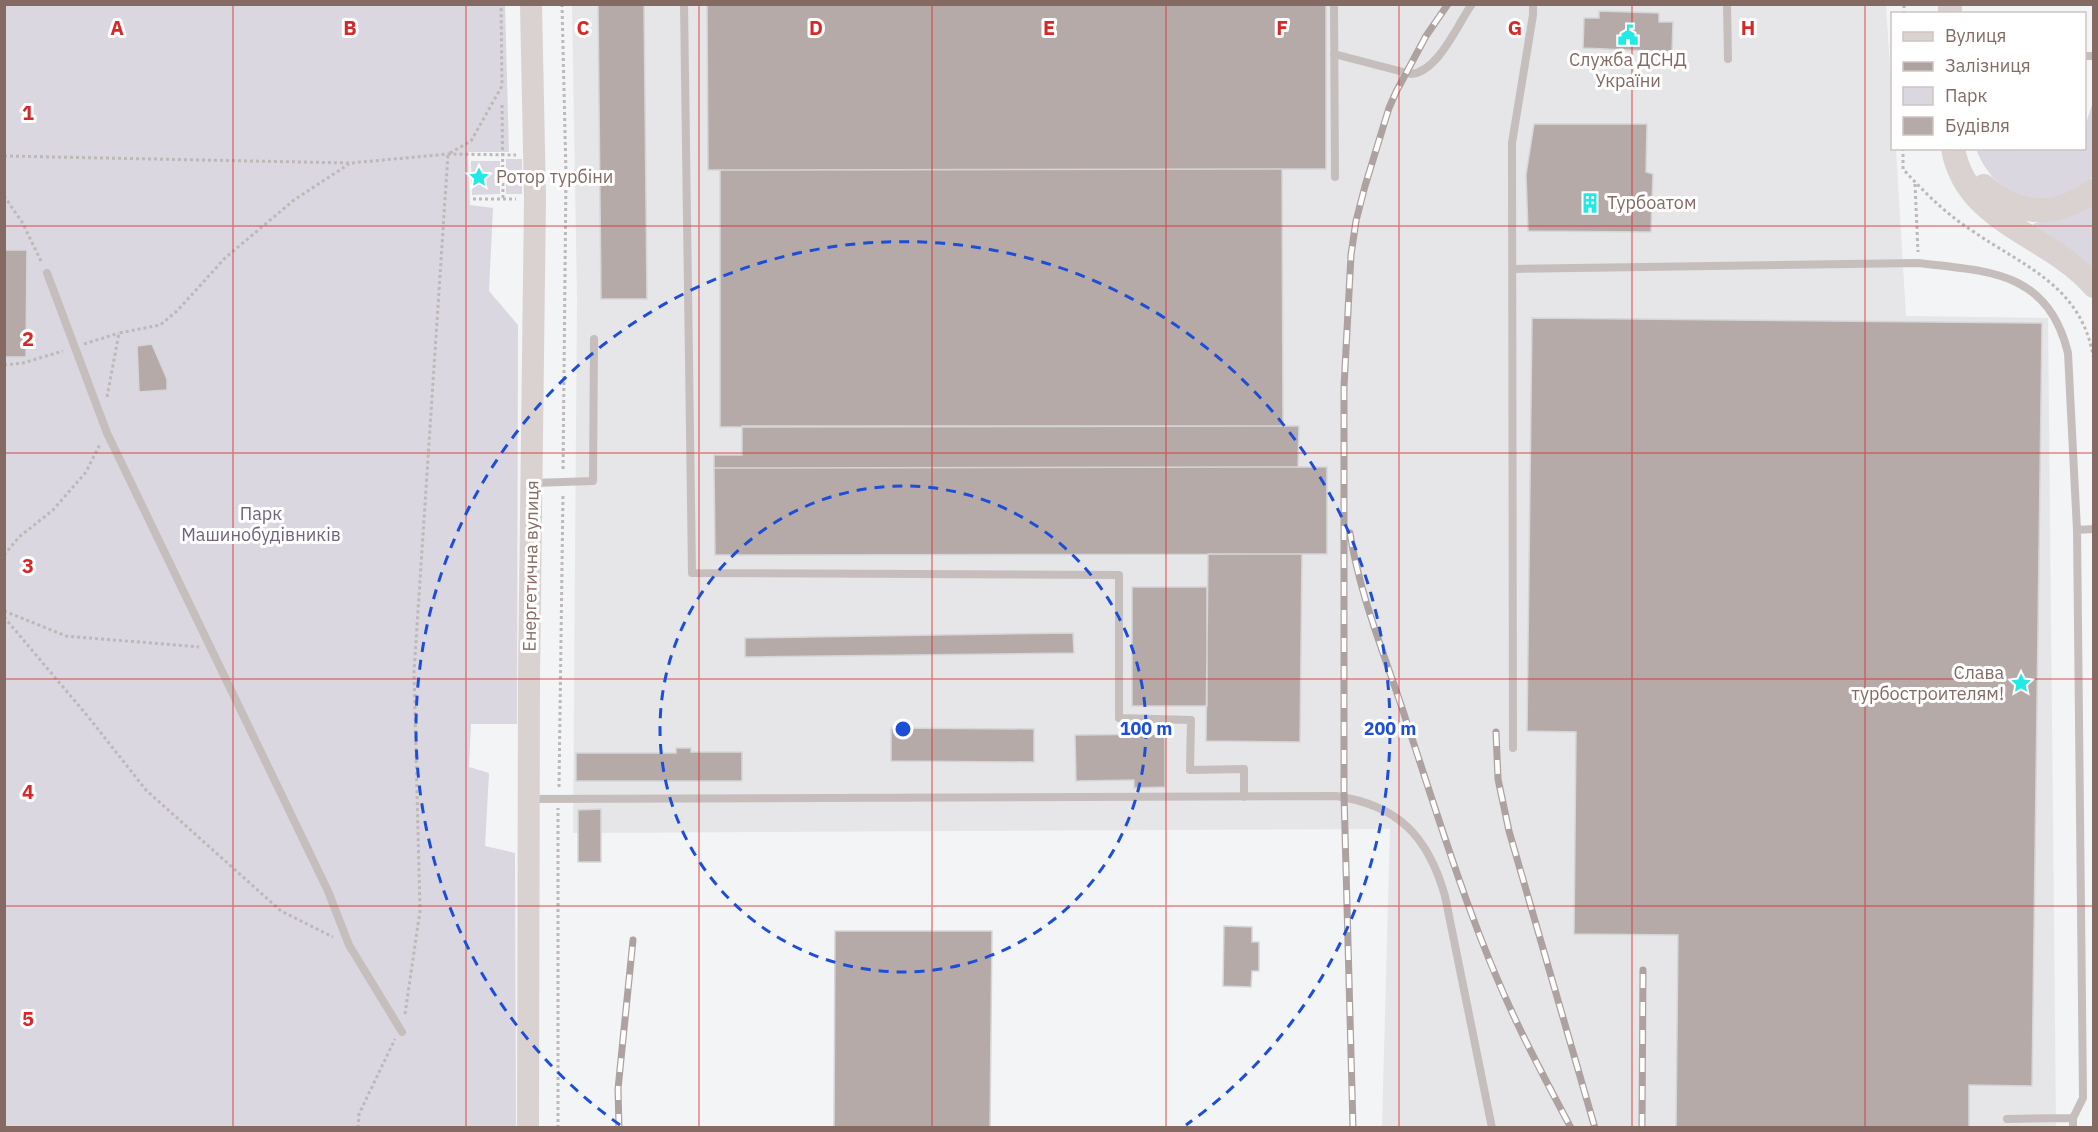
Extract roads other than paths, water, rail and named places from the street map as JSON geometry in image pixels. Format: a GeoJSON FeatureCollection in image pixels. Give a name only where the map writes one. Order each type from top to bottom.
{"type":"FeatureCollection","features":[{"type":"Feature","properties":{"kind":"main road"},"geometry":{"type":"LineString","coordinates":[[1954,150],[1961,177],[1976,198],[2009,224],[2075,267],[2094,286]]}},
{"type":"Feature","properties":{"kind":"main road"},"geometry":{"type":"LineString","coordinates":[[1955,150],[1968,169],[1984,186],[1999,198],[2019,208],[2043,211],[2054,209],[2072,203],[2094,190]]}},
{"type":"Feature","properties":{"kind":"street","name":"Енергетична вулиця"},"geometry":{"type":"LineString","coordinates":[[528,1128],[534,177],[531,4]]}},
{"type":"Feature","properties":{"kind":"lane"},"geometry":{"type":"LineString","coordinates":[[684,4],[692,573],[1119,575],[1119,718],[1191,720],[1190,770],[1244,770],[1244,797]]}},
{"type":"Feature","properties":{"kind":"lane"},"geometry":{"type":"LineString","coordinates":[[1334,4],[1335,177]]}},
{"type":"Feature","properties":{"kind":"lane"},"geometry":{"type":"LineString","coordinates":[[1334,54],[1411,74],[1423,71],[1435,60],[1472,4]]}},
{"type":"Feature","properties":{"kind":"lane"},"geometry":{"type":"LineString","coordinates":[[1513,748],[1512,143],[1533,4]]}},
{"type":"Feature","properties":{"kind":"lane"},"geometry":{"type":"LineString","coordinates":[[1727,4],[1728,59]]}},
{"type":"Feature","properties":{"kind":"lane"},"geometry":{"type":"LineString","coordinates":[[1513,268],[1918,263],[1973,269],[2021,284],[2041,298],[2055,317],[2064,339],[2070,372],[2077,530],[2083,1098],[2073,1118],[2073,1128]]}},
{"type":"Feature","properties":{"kind":"lane"},"geometry":{"type":"LineString","coordinates":[[47,273],[107,433],[328,891],[350,945],[400,1032]]}},
{"type":"Feature","properties":{"kind":"lane"},"geometry":{"type":"LineString","coordinates":[[531,483],[593,482],[594,339]]}},
{"type":"Feature","properties":{"kind":"lane"},"geometry":{"type":"LineString","coordinates":[[2077,530],[2094,529]]}},
{"type":"Feature","properties":{"kind":"lane"},"geometry":{"type":"LineString","coordinates":[[530,799],[1336,796],[1366,802],[1390,813],[1418,837],[1437,871],[1445,896],[1492,1128]]}},
{"type":"Feature","properties":{"kind":"lane"},"geometry":{"type":"LineString","coordinates":[[2083,1098],[2094,1097]]}},
{"type":"Feature","properties":{"kind":"lane"},"geometry":{"type":"LineString","coordinates":[[2007,1119],[2073,1118]]}},
{"type":"Feature","properties":{"kind":"railway"},"geometry":{"type":"LineString","coordinates":[[1353,1128],[1344,794],[1344,387],[1351,255],[1356,221],[1365,186],[1389,108],[1426,36],[1448,4]]}},
{"type":"Feature","properties":{"kind":"railway"},"geometry":{"type":"LineString","coordinates":[[1350,533],[1354,557],[1374,627],[1444,836],[1486,952],[1519,1027],[1571,1128]]}},
{"type":"Feature","properties":{"kind":"railway"},"geometry":{"type":"LineString","coordinates":[[1496,732],[1498,779],[1509,831],[1595,1128]]}},
{"type":"Feature","properties":{"kind":"railway"},"geometry":{"type":"LineString","coordinates":[[619,1128],[618,1089],[633,940]]}},
{"type":"Feature","properties":{"kind":"railway"},"geometry":{"type":"LineString","coordinates":[[1642,1128],[1643,970]]}},
{"type":"Feature","properties":{"kind":"place","name":"Служба ДСНД України"},"geometry":{"type":"Point","coordinates":[1628,35]}},
{"type":"Feature","properties":{"kind":"place","name":"Ротор турбіни"},"geometry":{"type":"Point","coordinates":[479,177]}},
{"type":"Feature","properties":{"kind":"place","name":"Турбоатом"},"geometry":{"type":"Point","coordinates":[1590,203]}},
{"type":"Feature","properties":{"kind":"place","name":"Слава турбостроителям!"},"geometry":{"type":"Point","coordinates":[2021,683]}},
{"type":"Feature","properties":{"kind":"park label","name":"Парк Машинобудівників"},"geometry":{"type":"Point","coordinates":[261,524]}}]}
